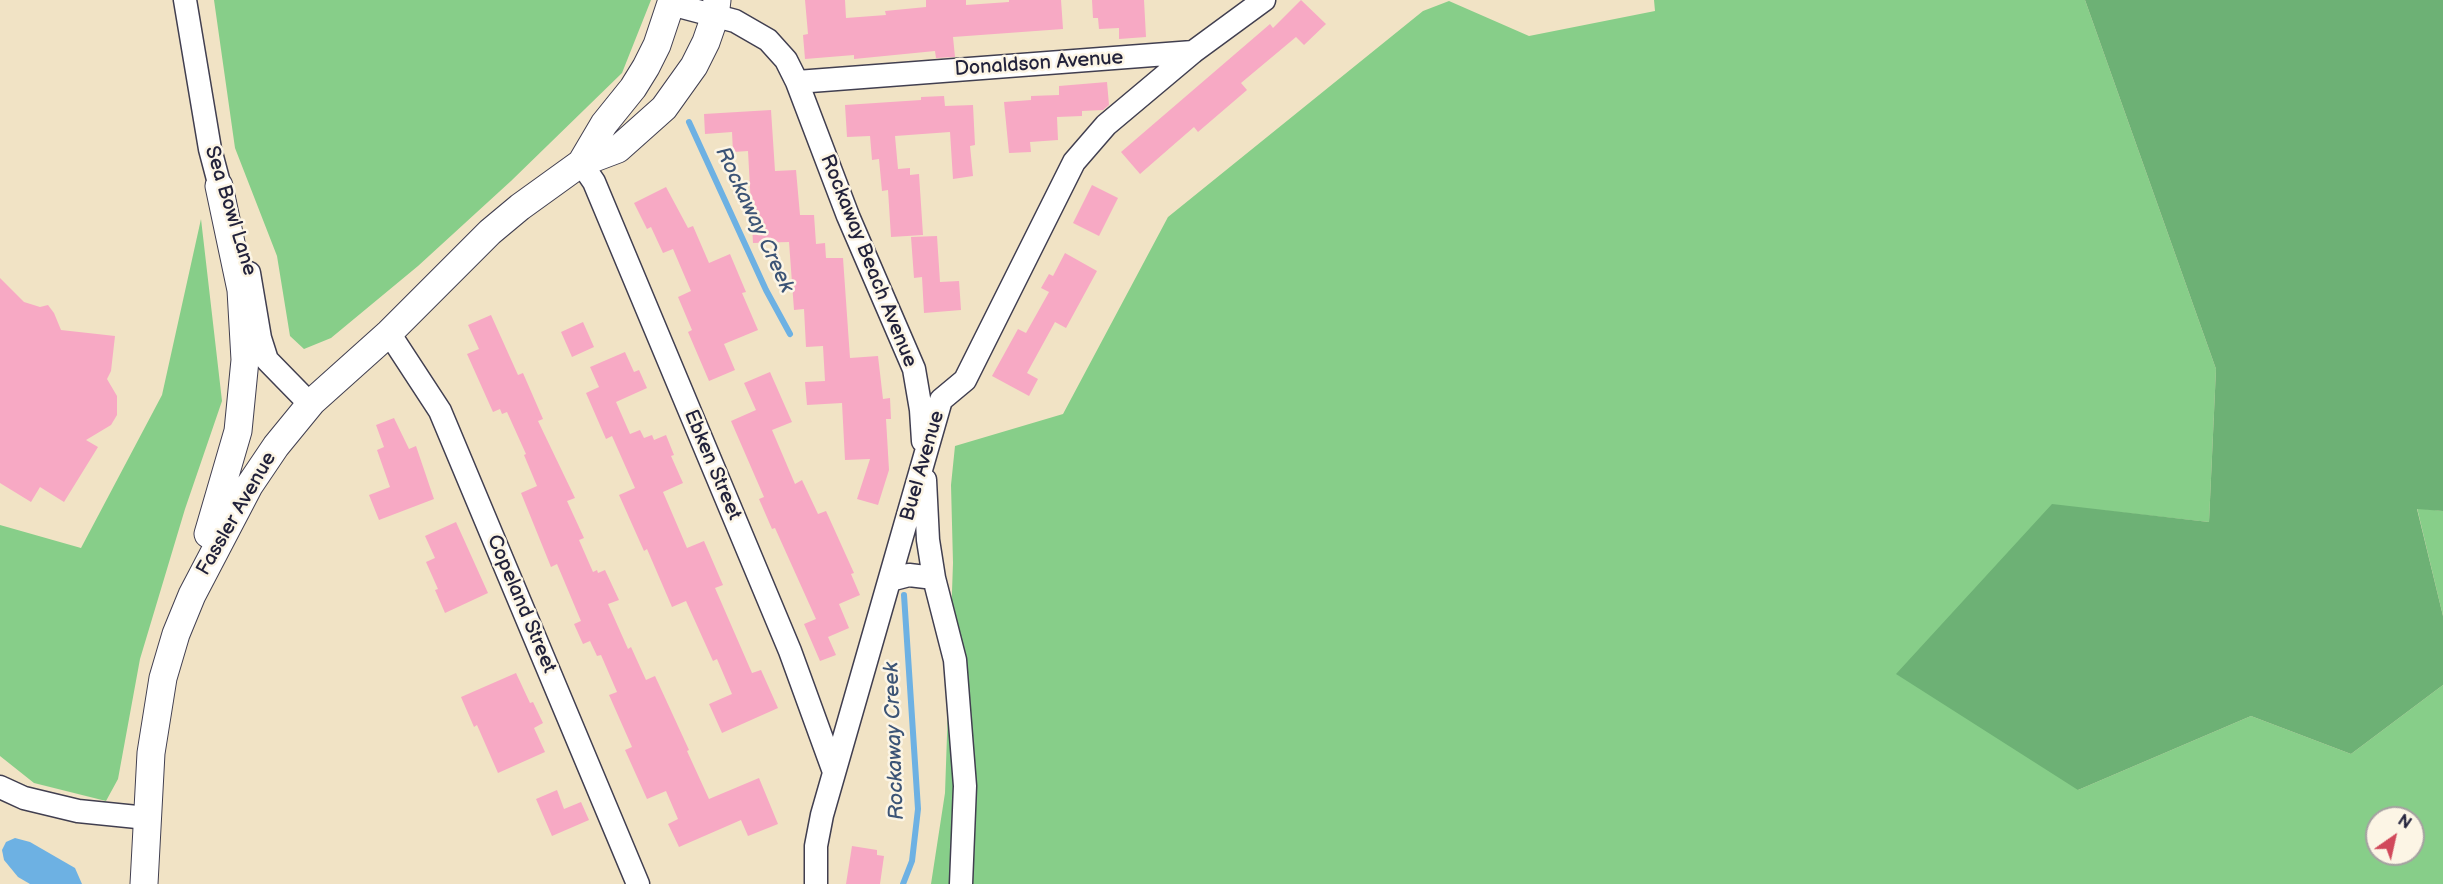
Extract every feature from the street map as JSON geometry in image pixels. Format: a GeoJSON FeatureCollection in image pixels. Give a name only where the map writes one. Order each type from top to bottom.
{"type":"FeatureCollection","features":[{"type":"Feature","properties":{"kind":"street","name":"Sea Bowl Lane"},"geometry":{"type":"LineString","coordinates":[[184,0],[210,149],[219,186],[250,276],[263,352],[270,366],[310,404]]}},
{"type":"Feature","properties":{"kind":"street"},"geometry":{"type":"LineString","coordinates":[[1193,52],[1264,0]]}},
{"type":"Feature","properties":{"kind":"street","name":"Rockaway Beach Avenue"},"geometry":{"type":"LineString","coordinates":[[671,2],[716,8],[768,40],[786,60],[797,82],[848,216],[914,369],[921,410],[928,540],[934,578],[943,607],[956,672],[965,786],[961,884]]}},
{"type":"Feature","properties":{"kind":"street","name":"Fassler Avenue"},"geometry":{"type":"LineString","coordinates":[[581,163],[604,124],[633,88],[646,67],[657,45],[671,2]]}},
{"type":"Feature","properties":{"kind":"street","name":"Fassler Avenue"},"geometry":{"type":"LineString","coordinates":[[144,884],[151,753],[158,701],[170,654],[184,613],[218,542],[249,486],[276,446],[310,404],[388,333],[504,219],[581,163],[618,149],[664,108],[694,66],[716,8]]}},
{"type":"Feature","properties":{"kind":"street","name":"Donaldson Avenue"},"geometry":{"type":"LineString","coordinates":[[797,82],[1193,52]]}},
{"type":"Feature","properties":{"kind":"street","name":"Buel Avenue"},"geometry":{"type":"LineString","coordinates":[[816,884],[816,846],[834,772],[941,400],[965,380],[1074,162],[1106,125],[1193,52]]}},
{"type":"Feature","properties":{"kind":"street","name":"Ebken Street"},"geometry":{"type":"LineString","coordinates":[[581,163],[594,182],[790,651],[834,772]]}},
{"type":"Feature","properties":{"kind":"street"},"geometry":{"type":"LineString","coordinates":[[184,613],[229,468],[238,431],[243,395],[245,343],[243,308],[219,186]]}},
{"type":"Feature","properties":{"kind":"street","name":"Copeland Street"},"geometry":{"type":"LineString","coordinates":[[388,333],[440,411],[638,884]]}},
{"type":"Feature","properties":{"kind":"street"},"geometry":{"type":"LineString","coordinates":[[890,580],[909,574],[934,578]]}},
{"type":"Feature","properties":{"kind":"street"},"geometry":{"type":"LineString","coordinates":[[0,787],[24,798],[61,808],[97,814],[147,818]]}},
{"type":"Feature","properties":{"kind":"green space"},"geometry":{"type":"Polygon","coordinates":[[[214,0],[651,0],[622,73],[511,181],[418,266],[331,338],[304,349],[290,336],[277,256],[235,148],[214,0]]]}},
{"type":"Feature","properties":{"kind":"green space"},"geometry":{"type":"Polygon","coordinates":[[[1654,0],[2085,0],[2216,369],[2209,522],[2052,505],[2078,790],[2251,716],[2351,754],[2443,685],[2443,884],[931,884],[945,793],[953,563],[951,485],[955,446],[1063,414],[1168,217],[1423,11],[1449,1],[1529,36],[1655,11],[1654,0]]]}},
{"type":"Feature","properties":{"kind":"green space"},"geometry":{"type":"Polygon","coordinates":[[[2085,0],[2443,0],[2443,511],[2417,509],[2443,616],[2443,685],[2351,754],[2251,716],[2078,790],[1896,674],[2052,504],[2209,522],[2216,369],[2085,0]]]}},
{"type":"Feature","properties":{"kind":"green space"},"geometry":{"type":"Polygon","coordinates":[[[201,219],[222,401],[185,509],[140,659],[118,779],[106,801],[34,783],[0,756],[0,525],[81,548],[162,395],[201,219]]]}},
{"type":"Feature","properties":{"kind":"green space"},"geometry":{"type":"Polygon","coordinates":[[[2417,508],[2443,511],[2443,616],[2417,508]]]}},
{"type":"Feature","properties":{"kind":"water"},"geometry":{"type":"Polygon","coordinates":[[[15,838],[30,842],[75,868],[82,884],[30,884],[18,877],[4,860],[2,850],[6,842],[15,838]]]}},
{"type":"Feature","properties":{"kind":"building"},"geometry":{"type":"Polygon","coordinates":[[[805,0],[845,0],[846,18],[886,15],[885,11],[926,7],[926,0],[966,0],[966,5],[1009,2],[1009,0],[1061,0],[1063,29],[953,37],[955,57],[936,58],[935,51],[854,59],[854,55],[805,59],[803,35],[808,34],[805,0]]]}},
{"type":"Feature","properties":{"kind":"building"},"geometry":{"type":"Polygon","coordinates":[[[1092,0],[1144,0],[1146,37],[1119,39],[1119,28],[1099,29],[1098,18],[1093,18],[1092,0]]]}},
{"type":"Feature","properties":{"kind":"building"},"geometry":{"type":"Polygon","coordinates":[[[1301,0],[1326,24],[1304,45],[1296,37],[1241,83],[1247,90],[1198,132],[1194,127],[1140,174],[1121,152],[1270,24],[1273,28],[1301,0]]]}},
{"type":"Feature","properties":{"kind":"building"},"geometry":{"type":"Polygon","coordinates":[[[1107,82],[1109,105],[1103,110],[1082,111],[1082,116],[1057,117],[1058,140],[1030,142],[1031,152],[1009,153],[1004,102],[1031,100],[1031,96],[1059,95],[1059,86],[1107,82]]]}},
{"type":"Feature","properties":{"kind":"building"},"geometry":{"type":"Polygon","coordinates":[[[944,96],[945,106],[973,105],[975,145],[970,146],[973,176],[953,179],[950,132],[895,136],[898,169],[910,168],[910,175],[919,174],[923,235],[891,237],[888,190],[882,191],[879,159],[872,160],[870,136],[847,137],[845,105],[921,100],[921,97],[944,96]]]}},
{"type":"Feature","properties":{"kind":"building"},"geometry":{"type":"Polygon","coordinates":[[[771,110],[775,171],[796,170],[800,215],[814,215],[816,244],[825,243],[826,258],[843,258],[850,358],[878,356],[883,399],[890,398],[891,419],[886,419],[889,470],[878,505],[857,499],[870,459],[845,460],[842,403],[807,405],[805,382],[825,381],[823,346],[806,347],[804,309],[794,310],[789,242],[753,243],[748,151],[733,152],[732,132],[705,134],[704,114],[771,110]]]}},
{"type":"Feature","properties":{"kind":"building"},"geometry":{"type":"Polygon","coordinates":[[[1092,185],[1118,198],[1099,236],[1073,223],[1092,185]]]}},
{"type":"Feature","properties":{"kind":"building"},"geometry":{"type":"Polygon","coordinates":[[[666,187],[688,228],[693,226],[709,263],[730,254],[746,292],[742,293],[758,330],[724,344],[735,370],[709,381],[688,332],[692,330],[678,297],[691,291],[673,249],[663,253],[651,227],[647,229],[634,203],[666,187]]]}},
{"type":"Feature","properties":{"kind":"building"},"geometry":{"type":"Polygon","coordinates":[[[937,236],[940,282],[959,281],[961,310],[924,313],[922,277],[914,278],[911,237],[937,236]]]}},
{"type":"Feature","properties":{"kind":"building"},"geometry":{"type":"Polygon","coordinates":[[[1065,253],[1097,271],[1066,328],[1055,322],[1027,373],[1038,379],[1029,396],[992,376],[1018,329],[1026,333],[1049,292],[1041,288],[1049,274],[1053,276],[1065,253]]]}},
{"type":"Feature","properties":{"kind":"building"},"geometry":{"type":"Polygon","coordinates":[[[0,278],[24,302],[40,307],[48,305],[61,330],[115,336],[111,371],[107,379],[117,396],[117,415],[111,425],[86,440],[98,447],[64,502],[40,487],[31,502],[0,483],[0,278]]]}},
{"type":"Feature","properties":{"kind":"building"},"geometry":{"type":"Polygon","coordinates":[[[491,315],[518,375],[523,373],[543,419],[538,421],[575,498],[567,501],[584,538],[579,540],[593,572],[597,570],[598,573],[605,570],[619,600],[608,604],[628,649],[631,647],[646,680],[655,676],[709,799],[759,778],[778,824],[748,836],[741,820],[679,847],[668,824],[678,819],[666,791],[647,799],[625,750],[632,747],[609,695],[617,692],[601,655],[597,656],[590,641],[583,644],[574,624],[581,621],[557,564],[551,567],[521,493],[537,486],[524,455],[526,454],[507,412],[502,414],[500,409],[493,412],[467,354],[479,349],[468,325],[491,315]]]}},
{"type":"Feature","properties":{"kind":"building"},"geometry":{"type":"Polygon","coordinates":[[[583,322],[594,347],[572,357],[561,332],[583,322]]]}},
{"type":"Feature","properties":{"kind":"building"},"geometry":{"type":"Polygon","coordinates":[[[625,352],[634,372],[639,370],[647,388],[616,402],[630,434],[640,430],[644,438],[652,435],[654,440],[666,435],[674,455],[671,456],[683,483],[663,492],[687,548],[704,541],[723,585],[715,588],[752,673],[761,670],[778,708],[722,733],[709,704],[732,694],[717,659],[713,661],[686,601],[672,607],[647,549],[644,551],[619,495],[635,488],[612,436],[606,439],[586,393],[599,387],[590,367],[625,352]]]}},
{"type":"Feature","properties":{"kind":"building"},"geometry":{"type":"Polygon","coordinates":[[[770,372],[792,422],[772,430],[795,484],[802,480],[818,514],[826,511],[854,573],[851,574],[860,595],[839,604],[849,628],[828,637],[836,655],[820,661],[804,624],[816,619],[775,528],[772,529],[759,499],[764,497],[731,421],[756,410],[744,383],[770,372]]]}},
{"type":"Feature","properties":{"kind":"building"},"geometry":{"type":"Polygon","coordinates":[[[394,418],[409,449],[416,446],[434,499],[379,520],[369,495],[390,487],[377,450],[384,447],[376,425],[394,418]]]}},
{"type":"Feature","properties":{"kind":"building"},"geometry":{"type":"Polygon","coordinates":[[[456,522],[488,593],[445,613],[435,590],[438,589],[426,562],[435,558],[425,536],[456,522]]]}},
{"type":"Feature","properties":{"kind":"building"},"geometry":{"type":"Polygon","coordinates":[[[516,673],[530,703],[533,702],[543,723],[534,728],[545,752],[498,773],[477,725],[474,727],[461,697],[516,673]]]}},
{"type":"Feature","properties":{"kind":"building"},"geometry":{"type":"Polygon","coordinates":[[[557,790],[564,809],[581,802],[589,820],[552,836],[536,799],[557,790]]]}},
{"type":"Feature","properties":{"kind":"building"},"geometry":{"type":"Polygon","coordinates":[[[852,846],[877,850],[877,855],[884,856],[880,884],[846,884],[852,846]]]}},
{"type":"Feature","properties":{"kind":"waterway","name":"Rockaway Creek"},"geometry":{"type":"LineString","coordinates":[[689,122],[766,290],[790,334]]}},
{"type":"Feature","properties":{"kind":"waterway","name":"Rockaway Creek"},"geometry":{"type":"LineString","coordinates":[[903,884],[912,861],[918,809],[904,595]]}}]}
